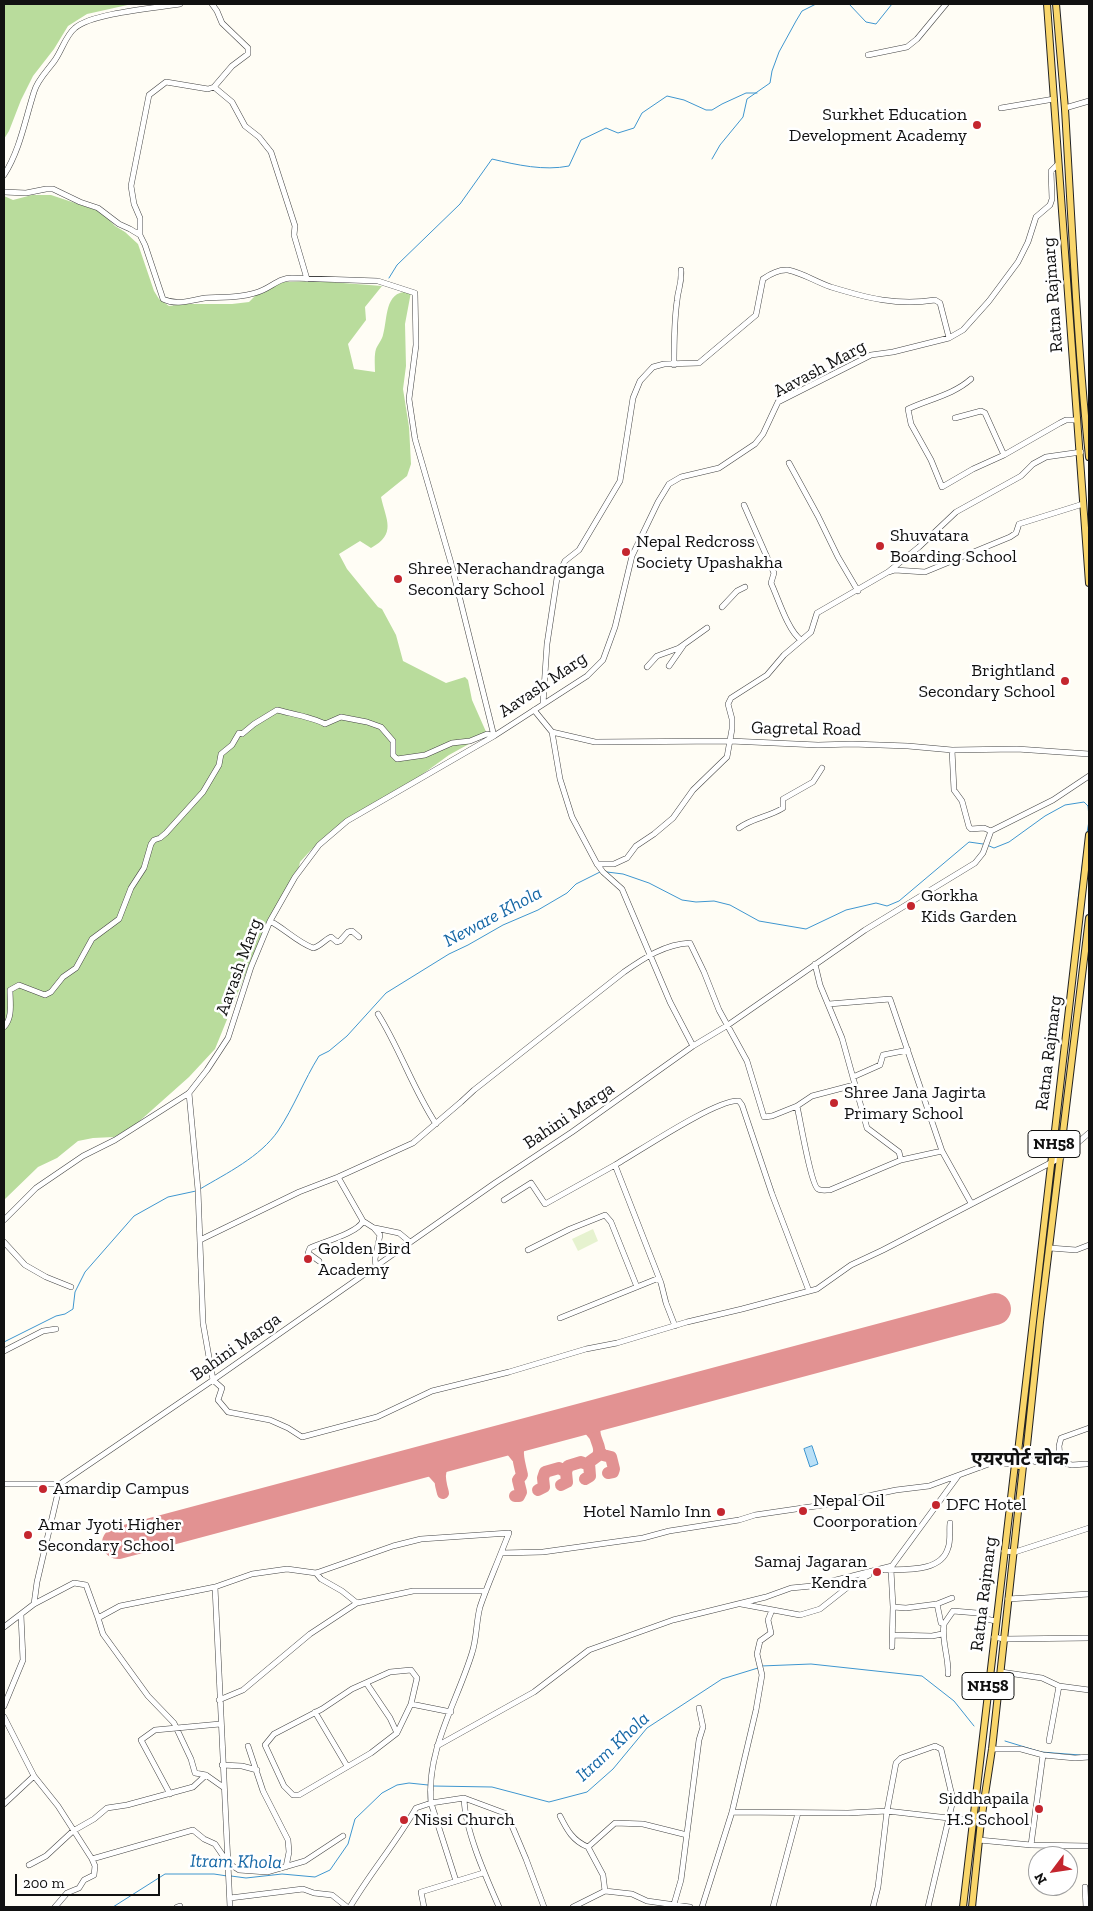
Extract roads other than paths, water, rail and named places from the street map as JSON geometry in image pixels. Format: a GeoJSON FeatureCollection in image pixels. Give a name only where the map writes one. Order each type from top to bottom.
{"type":"FeatureCollection","features":[{"type":"Feature","properties":{"kind":"main road","name":"Ratna Rajmarg"},"geometry":{"type":"LineString","coordinates":[[1047,4],[1089,583]]}},
{"type":"Feature","properties":{"kind":"main road","name":"Ratna Rajmarg"},"geometry":{"type":"LineString","coordinates":[[1056,4],[1089,457]]}},
{"type":"Feature","properties":{"kind":"main road","name":"Ratna Rajmarg"},"geometry":{"type":"LineString","coordinates":[[962,1907],[1015,1464],[1013,1460],[1016,1453],[1052,1162],[1089,835]]}},
{"type":"Feature","properties":{"kind":"main road","name":"Ratna Rajmarg"},"geometry":{"type":"LineString","coordinates":[[972,1907],[1015,1552],[1023,1466],[1027,1457],[1040,1322],[1089,918]]}},
{"type":"Feature","properties":{"kind":"main road"},"geometry":{"type":"LineString","coordinates":[[1016,1453],[1024,1453],[1027,1457]]}},
{"type":"Feature","properties":{"kind":"main road"},"geometry":{"type":"LineString","coordinates":[[1015,1464],[1023,1466]]}},
{"type":"Feature","properties":{"kind":"main road"},"geometry":{"type":"LineString","coordinates":[[986,1703],[997,1705]]}},
{"type":"Feature","properties":{"kind":"main road"},"geometry":{"type":"LineString","coordinates":[[978,1767],[989,1769]]}},
{"type":"Feature","properties":{"kind":"street"},"geometry":{"type":"LineString","coordinates":[[4,175],[10,165],[19,140],[34,89],[76,27],[93,19],[124,12],[180,4]]}},
{"type":"Feature","properties":{"kind":"street"},"geometry":{"type":"LineString","coordinates":[[4,1027],[10,1016],[10,990],[19,986],[45,995],[51,992],[63,977],[76,968],[92,939],[119,919],[132,888],[144,868],[151,844],[166,833],[203,792],[220,765],[221,754],[232,745],[239,733],[242,734],[277,710],[316,719],[325,724],[341,716],[381,727],[393,741],[393,755],[396,759],[425,755],[452,744],[470,741],[487,734],[494,736],[451,563],[415,439],[409,399],[416,345],[415,293],[378,281],[284,278],[263,290],[223,298],[204,298],[188,302],[168,302],[163,299],[145,245],[140,236],[140,218],[134,204],[131,186],[149,95],[166,82],[208,89],[214,87],[232,66],[248,54],[248,48],[222,23],[212,4]]}},
{"type":"Feature","properties":{"kind":"street"},"geometry":{"type":"LineString","coordinates":[[868,55],[907,47],[917,40],[946,4]]}},
{"type":"Feature","properties":{"kind":"street"},"geometry":{"type":"LineString","coordinates":[[214,87],[232,102],[245,126],[259,137],[270,152],[295,226],[294,236],[307,279]]}},
{"type":"Feature","properties":{"kind":"street"},"geometry":{"type":"LineString","coordinates":[[1001,108],[1054,99]]}},
{"type":"Feature","properties":{"kind":"street"},"geometry":{"type":"LineString","coordinates":[[1064,108],[1089,101]]}},
{"type":"Feature","properties":{"kind":"street","name":"Aavash Marg"},"geometry":{"type":"LineString","coordinates":[[4,1220],[36,1188],[83,1156],[115,1140],[189,1093],[228,1038],[251,967],[270,921],[306,860],[319,845],[346,821],[494,736],[587,676],[602,660],[615,627],[632,556],[658,502],[672,481],[719,468],[755,444],[763,434],[778,402],[871,355],[894,352],[949,338],[963,330],[973,321],[1018,262],[1028,242],[1036,217],[1050,205],[1052,199],[1051,171],[1058,164]]}},
{"type":"Feature","properties":{"kind":"street"},"geometry":{"type":"LineString","coordinates":[[4,192],[26,193],[46,189],[60,192],[98,208],[119,224],[140,236]]}},
{"type":"Feature","properties":{"kind":"street"},"geometry":{"type":"LineString","coordinates":[[674,364],[675,320],[677,298],[682,284],[681,270]]}},
{"type":"Feature","properties":{"kind":"street"},"geometry":{"type":"LineString","coordinates":[[543,704],[547,644],[557,578],[565,561],[579,550],[620,481],[631,408],[640,381],[653,367],[664,364],[699,363],[756,315],[763,279],[773,272],[786,270],[806,276],[830,287],[875,299],[898,303],[935,300],[940,302],[949,338]]}},
{"type":"Feature","properties":{"kind":"street"},"geometry":{"type":"LineString","coordinates":[[971,379],[953,391],[908,409],[911,424],[931,460],[942,487],[1066,420],[1077,420]]}},
{"type":"Feature","properties":{"kind":"street"},"geometry":{"type":"LineString","coordinates":[[955,418],[981,411],[985,412],[1004,455]]}},
{"type":"Feature","properties":{"kind":"street"},"geometry":{"type":"LineString","coordinates":[[597,864],[614,864],[623,861],[636,846],[673,818],[692,790],[728,757],[732,719],[728,704],[731,698],[767,675],[784,656],[811,632],[817,613],[888,572],[919,547],[956,512],[1021,476],[1033,464],[1046,457],[1081,452]]}},
{"type":"Feature","properties":{"kind":"street"},"geometry":{"type":"LineString","coordinates":[[789,463],[858,591]]}},
{"type":"Feature","properties":{"kind":"street"},"geometry":{"type":"LineString","coordinates":[[888,572],[895,570],[925,572],[1016,533],[1019,524],[1083,504]]}},
{"type":"Feature","properties":{"kind":"street"},"geometry":{"type":"LineString","coordinates":[[744,505],[774,573],[771,583],[784,614],[796,637],[801,640]]}},
{"type":"Feature","properties":{"kind":"street"},"geometry":{"type":"LineString","coordinates":[[722,607],[745,587]]}},
{"type":"Feature","properties":{"kind":"street"},"geometry":{"type":"LineString","coordinates":[[647,667],[657,656],[671,652],[707,628]]}},
{"type":"Feature","properties":{"kind":"street"},"geometry":{"type":"LineString","coordinates":[[669,666],[684,644]]}},
{"type":"Feature","properties":{"kind":"street"},"geometry":{"type":"LineString","coordinates":[[534,710],[552,732],[566,804],[597,864],[622,889],[649,956],[693,1046]]}},
{"type":"Feature","properties":{"kind":"street","name":"Gagretal Road"},"geometry":{"type":"LineString","coordinates":[[552,732],[604,742],[730,741],[818,745],[852,744],[952,750],[991,749],[1089,754]]}},
{"type":"Feature","properties":{"kind":"street"},"geometry":{"type":"LineString","coordinates":[[952,750],[954,790],[962,801],[971,829],[984,828],[991,831],[1053,800],[1089,776]]}},
{"type":"Feature","properties":{"kind":"street"},"geometry":{"type":"LineString","coordinates":[[739,828],[746,823],[768,816],[782,808],[783,799],[813,782],[822,768]]}},
{"type":"Feature","properties":{"kind":"street","name":"Bahini Marga"},"geometry":{"type":"LineString","coordinates":[[60,1484],[213,1380],[495,1183],[572,1132],[693,1046],[728,1025],[865,930],[975,862],[983,854],[991,831]]}},
{"type":"Feature","properties":{"kind":"street"},"geometry":{"type":"LineString","coordinates":[[270,921],[283,928],[297,940],[313,948],[321,946],[331,937],[337,942],[340,941],[348,932],[352,931],[359,937]]}},
{"type":"Feature","properties":{"kind":"street"},"geometry":{"type":"LineString","coordinates":[[200,1240],[299,1192],[338,1177],[413,1143],[474,1090],[624,972],[649,956],[670,946],[690,943],[719,1010],[747,1061],[764,1117],[772,1116],[796,1106],[812,1096],[854,1086]]}},
{"type":"Feature","properties":{"kind":"street"},"geometry":{"type":"LineString","coordinates":[[816,964],[820,985],[842,1038],[867,1128],[899,1152],[901,1160]]}},
{"type":"Feature","properties":{"kind":"street"},"geometry":{"type":"LineString","coordinates":[[829,1004],[890,998],[942,1151],[971,1203]]}},
{"type":"Feature","properties":{"kind":"street"},"geometry":{"type":"LineString","coordinates":[[378,1014],[391,1035],[417,1093],[436,1124]]}},
{"type":"Feature","properties":{"kind":"street"},"geometry":{"type":"LineString","coordinates":[[854,1077],[880,1065],[883,1055],[908,1050]]}},
{"type":"Feature","properties":{"kind":"street"},"geometry":{"type":"LineString","coordinates":[[189,1093],[200,1240],[203,1323],[213,1380],[222,1388],[218,1400],[228,1412],[270,1420],[302,1437],[378,1417],[432,1391],[809,1291],[826,1283],[850,1264],[882,1250],[1060,1158],[1089,1133]]}},
{"type":"Feature","properties":{"kind":"street"},"geometry":{"type":"LineString","coordinates":[[504,1200],[531,1183],[545,1204],[708,1111],[728,1102],[739,1101],[809,1291]]}},
{"type":"Feature","properties":{"kind":"street"},"geometry":{"type":"LineString","coordinates":[[796,1106],[811,1176],[819,1190],[830,1190],[901,1160],[942,1151]]}},
{"type":"Feature","properties":{"kind":"street"},"geometry":{"type":"LineString","coordinates":[[615,1165],[675,1326]]}},
{"type":"Feature","properties":{"kind":"street"},"geometry":{"type":"LineString","coordinates":[[338,1177],[363,1221],[378,1231],[380,1240],[375,1259],[376,1267]]}},
{"type":"Feature","properties":{"kind":"street"},"geometry":{"type":"LineString","coordinates":[[528,1250],[570,1229],[605,1216],[611,1222],[637,1287]]}},
{"type":"Feature","properties":{"kind":"street"},"geometry":{"type":"LineString","coordinates":[[318,1262],[308,1252],[310,1248],[361,1226],[363,1221]]}},
{"type":"Feature","properties":{"kind":"street"},"geometry":{"type":"LineString","coordinates":[[374,1228],[399,1232],[410,1242]]}},
{"type":"Feature","properties":{"kind":"street"},"geometry":{"type":"LineString","coordinates":[[4,1242],[25,1265],[46,1277],[71,1287]]}},
{"type":"Feature","properties":{"kind":"street"},"geometry":{"type":"LineString","coordinates":[[1050,1248],[1076,1250],[1089,1245]]}},
{"type":"Feature","properties":{"kind":"street"},"geometry":{"type":"LineString","coordinates":[[560,1318],[658,1278]]}},
{"type":"Feature","properties":{"kind":"street"},"geometry":{"type":"LineString","coordinates":[[4,1352],[43,1331],[56,1329]]}},
{"type":"Feature","properties":{"kind":"street"},"geometry":{"type":"LineString","coordinates":[[1086,1464],[1072,1465],[1064,1463],[1060,1457],[1059,1446],[1061,1438],[1089,1428]]}},
{"type":"Feature","properties":{"kind":"street"},"geometry":{"type":"LineString","coordinates":[[501,1553],[543,1552],[643,1538],[739,1520],[755,1515],[929,1486],[1016,1453]]}},
{"type":"Feature","properties":{"kind":"street"},"geometry":{"type":"LineString","coordinates":[[1027,1457],[1036,1462],[1060,1457]]}},
{"type":"Feature","properties":{"kind":"street"},"geometry":{"type":"LineString","coordinates":[[997,1461],[1015,1464]]}},
{"type":"Feature","properties":{"kind":"street"},"geometry":{"type":"LineString","coordinates":[[437,1746],[534,1692],[589,1650],[673,1620],[766,1597],[791,1588],[812,1586],[892,1566],[958,1476]]}},
{"type":"Feature","properties":{"kind":"street"},"geometry":{"type":"LineString","coordinates":[[4,1484],[60,1484],[37,1582],[34,1604]]}},
{"type":"Feature","properties":{"kind":"street"},"geometry":{"type":"LineString","coordinates":[[740,1604],[800,1615],[820,1609],[864,1576],[891,1570],[910,1570],[936,1563],[944,1556],[948,1548],[950,1524]]}},
{"type":"Feature","properties":{"kind":"street"},"geometry":{"type":"LineString","coordinates":[[1004,1551],[1015,1552],[1089,1528]]}},
{"type":"Feature","properties":{"kind":"street"},"geometry":{"type":"LineString","coordinates":[[98,1618],[120,1606],[215,1587],[252,1574],[287,1569],[316,1573],[393,1546],[421,1539],[509,1533],[480,1609],[473,1650],[437,1746],[431,1774],[431,1803],[456,1881]]}},
{"type":"Feature","properties":{"kind":"street"},"geometry":{"type":"LineString","coordinates":[[891,1570],[893,1607],[892,1647]]}},
{"type":"Feature","properties":{"kind":"street"},"geometry":{"type":"LineString","coordinates":[[316,1573],[321,1579],[342,1591],[357,1603]]}},
{"type":"Feature","properties":{"kind":"street"},"geometry":{"type":"LineString","coordinates":[[4,1628],[34,1604],[74,1582],[86,1586],[102,1634],[148,1696],[174,1723],[191,1759],[195,1773],[206,1775],[223,1787]]}},
{"type":"Feature","properties":{"kind":"street"},"geometry":{"type":"LineString","coordinates":[[215,1587],[230,1907]]}},
{"type":"Feature","properties":{"kind":"street"},"geometry":{"type":"LineString","coordinates":[[219,1700],[243,1690],[310,1634],[357,1603],[413,1591],[486,1591]]}},
{"type":"Feature","properties":{"kind":"street"},"geometry":{"type":"LineString","coordinates":[[1008,1600],[1089,1594]]}},
{"type":"Feature","properties":{"kind":"street"},"geometry":{"type":"LineString","coordinates":[[893,1607],[906,1608],[937,1604],[952,1598]]}},
{"type":"Feature","properties":{"kind":"street"},"geometry":{"type":"LineString","coordinates":[[937,1604],[941,1623],[944,1624]]}},
{"type":"Feature","properties":{"kind":"street"},"geometry":{"type":"LineString","coordinates":[[702,1907],[732,1812],[756,1710],[762,1674],[757,1654],[758,1648],[760,1641],[771,1633],[768,1620],[772,1610]]}},
{"type":"Feature","properties":{"kind":"street"},"geometry":{"type":"LineString","coordinates":[[948,1674],[947,1651],[942,1634],[944,1624],[954,1611],[977,1613],[986,1619],[996,1621]]}},
{"type":"Feature","properties":{"kind":"street"},"geometry":{"type":"LineString","coordinates":[[4,1706],[23,1660],[20,1615]]}},
{"type":"Feature","properties":{"kind":"street"},"geometry":{"type":"LineString","coordinates":[[893,1635],[932,1636],[942,1634]]}},
{"type":"Feature","properties":{"kind":"street"},"geometry":{"type":"LineString","coordinates":[[994,1637],[1004,1639],[1089,1638]]}},
{"type":"Feature","properties":{"kind":"street"},"geometry":{"type":"LineString","coordinates":[[411,1670],[417,1678],[411,1704],[397,1733],[371,1753],[299,1795],[293,1795],[284,1786],[265,1745],[274,1734],[352,1689],[367,1684],[390,1672],[411,1670]]}},
{"type":"Feature","properties":{"kind":"street"},"geometry":{"type":"LineString","coordinates":[[1001,1672],[1042,1678],[1059,1686],[1089,1690]]}},
{"type":"Feature","properties":{"kind":"street"},"geometry":{"type":"LineString","coordinates":[[367,1684],[390,1718],[397,1733]]}},
{"type":"Feature","properties":{"kind":"street"},"geometry":{"type":"LineString","coordinates":[[1050,1741],[1059,1686]]}},
{"type":"Feature","properties":{"kind":"street"},"geometry":{"type":"LineString","coordinates":[[411,1704],[451,1712]]}},
{"type":"Feature","properties":{"kind":"street"},"geometry":{"type":"LineString","coordinates":[[674,1904],[681,1880],[699,1740],[703,1727],[699,1708]]}},
{"type":"Feature","properties":{"kind":"street"},"geometry":{"type":"LineString","coordinates":[[315,1712],[347,1766]]}},
{"type":"Feature","properties":{"kind":"street"},"geometry":{"type":"LineString","coordinates":[[4,1717],[34,1776],[58,1806],[92,1859],[94,1866],[94,1875],[84,1880],[79,1888],[67,1892],[55,1907]]}},
{"type":"Feature","properties":{"kind":"street"},"geometry":{"type":"LineString","coordinates":[[170,1794],[141,1740],[155,1730],[220,1724]]}},
{"type":"Feature","properties":{"kind":"street"},"geometry":{"type":"LineString","coordinates":[[248,1746],[267,1799],[288,1840],[290,1852],[286,1867]]}},
{"type":"Feature","properties":{"kind":"street"},"geometry":{"type":"LineString","coordinates":[[873,1907],[878,1887],[887,1811],[898,1761],[935,1746],[941,1749],[953,1800],[928,1907]]}},
{"type":"Feature","properties":{"kind":"street"},"geometry":{"type":"LineString","coordinates":[[992,1749],[1021,1749],[1043,1755],[1075,1758],[1089,1757]]}},
{"type":"Feature","properties":{"kind":"street"},"geometry":{"type":"LineString","coordinates":[[1031,1845],[1043,1755]]}},
{"type":"Feature","properties":{"kind":"street"},"geometry":{"type":"LineString","coordinates":[[222,1765],[242,1766],[257,1770]]}},
{"type":"Feature","properties":{"kind":"street"},"geometry":{"type":"LineString","coordinates":[[29,1864],[46,1856],[73,1831],[94,1819],[107,1808],[193,1787],[206,1775]]}},
{"type":"Feature","properties":{"kind":"street"},"geometry":{"type":"LineString","coordinates":[[4,1804],[34,1776]]}},
{"type":"Feature","properties":{"kind":"street"},"geometry":{"type":"LineString","coordinates":[[230,1898],[304,1889],[314,1893],[332,1895],[348,1907],[403,1831],[416,1808],[431,1803],[464,1798],[507,1814],[544,1907]]}},
{"type":"Feature","properties":{"kind":"street"},"geometry":{"type":"LineString","coordinates":[[464,1798],[464,1810],[483,1873],[499,1907]]}},
{"type":"Feature","properties":{"kind":"street"},"geometry":{"type":"LineString","coordinates":[[732,1812],[848,1813],[887,1811],[948,1819],[981,1821]]}},
{"type":"Feature","properties":{"kind":"street"},"geometry":{"type":"LineString","coordinates":[[772,1907],[798,1813]]}},
{"type":"Feature","properties":{"kind":"street"},"geometry":{"type":"LineString","coordinates":[[560,1816],[567,1830],[578,1843],[588,1847],[603,1876],[605,1891]]}},
{"type":"Feature","properties":{"kind":"street"},"geometry":{"type":"LineString","coordinates":[[588,1847],[615,1823],[643,1824],[687,1835]]}},
{"type":"Feature","properties":{"kind":"street"},"geometry":{"type":"LineString","coordinates":[[92,1859],[193,1830],[204,1839],[215,1844],[228,1865],[239,1870],[267,1872],[305,1861],[343,1836]]}},
{"type":"Feature","properties":{"kind":"street"},"geometry":{"type":"LineString","coordinates":[[979,1840],[1031,1845],[1089,1846]]}},
{"type":"Feature","properties":{"kind":"street"},"geometry":{"type":"LineString","coordinates":[[424,1907],[421,1892],[483,1873]]}},
{"type":"Feature","properties":{"kind":"street"},"geometry":{"type":"LineString","coordinates":[[1085,1887],[1086,1907]]}},
{"type":"Feature","properties":{"kind":"street"},"geometry":{"type":"LineString","coordinates":[[573,1907],[580,1906],[605,1891],[632,1894],[647,1904],[674,1904],[690,1907]]}},
{"type":"Feature","properties":{"kind":"water"},"geometry":{"type":"Polygon","coordinates":[[[812,1446],[818,1464],[810,1467],[804,1449],[812,1446]]]}},
{"type":"Feature","properties":{"kind":"waterway"},"geometry":{"type":"LineString","coordinates":[[712,159],[720,145],[743,117],[747,99],[770,83],[779,52],[802,11],[816,4]]}},
{"type":"Feature","properties":{"kind":"waterway"},"geometry":{"type":"LineString","coordinates":[[849,4],[866,22],[876,24],[892,4]]}},
{"type":"Feature","properties":{"kind":"waterway"},"geometry":{"type":"LineString","coordinates":[[389,278],[397,265],[460,204],[492,159],[540,168],[569,166],[581,140],[606,128],[618,133],[634,128],[642,113],[667,96],[684,100],[706,110],[712,110],[746,93],[757,93]]}},
{"type":"Feature","properties":{"kind":"waterway","name":"Neware Khola"},"geometry":{"type":"LineString","coordinates":[[987,845],[994,848],[1009,842],[1045,816],[1065,805],[1084,802],[1088,806],[1089,817]]}},
{"type":"Feature","properties":{"kind":"waterway","name":"Neware Khola"},"geometry":{"type":"LineString","coordinates":[[1087,833],[1089,821]]}},
{"type":"Feature","properties":{"kind":"waterway","name":"Neware Khola"},"geometry":{"type":"LineString","coordinates":[[607,872],[623,874],[649,883],[682,900],[696,902],[714,901],[730,905],[759,921],[806,929],[846,910],[876,903],[887,906],[899,901],[969,842],[983,844]]}},
{"type":"Feature","properties":{"kind":"waterway","name":"Neware Khola"},"geometry":{"type":"LineString","coordinates":[[1078,900],[1084,852]]}},
{"type":"Feature","properties":{"kind":"waterway","name":"Neware Khola"},"geometry":{"type":"LineString","coordinates":[[200,1189],[253,1157],[271,1140],[284,1122],[319,1056],[329,1051],[347,1036],[386,993],[449,954],[503,925],[538,910],[567,893],[576,884],[600,872]]}},
{"type":"Feature","properties":{"kind":"waterway","name":"Neware Khola"},"geometry":{"type":"LineString","coordinates":[[4,1342],[73,1309],[75,1292],[85,1272],[134,1216],[168,1197],[196,1191]]}},
{"type":"Feature","properties":{"kind":"waterway","name":"Itram Khola"},"geometry":{"type":"LineString","coordinates":[[761,1666],[811,1664],[922,1676],[954,1701],[974,1726]]}},
{"type":"Feature","properties":{"kind":"waterway","name":"Itram Khola"},"geometry":{"type":"LineString","coordinates":[[432,1786],[492,1787],[549,1802],[587,1792],[613,1769],[647,1728],[722,1679],[758,1668]]}},
{"type":"Feature","properties":{"kind":"waterway","name":"Itram Khola"},"geometry":{"type":"LineString","coordinates":[[1005,1741],[1041,1752],[1080,1755]]}},
{"type":"Feature","properties":{"kind":"waterway","name":"Itram Khola"},"geometry":{"type":"LineString","coordinates":[[231,1876],[246,1878],[282,1874],[315,1877],[330,1870],[348,1844],[355,1819],[382,1793],[397,1785],[409,1783],[428,1785]]}},
{"type":"Feature","properties":{"kind":"waterway","name":"Itram Khola"},"geometry":{"type":"LineString","coordinates":[[113,1907],[165,1874],[214,1874],[227,1876]]}},
{"type":"Feature","properties":{"kind":"place","name":"Surkhet Education Development Academy"},"geometry":{"type":"Point","coordinates":[977,125]}},
{"type":"Feature","properties":{"kind":"place","name":"Shuvatara Boarding School"},"geometry":{"type":"Point","coordinates":[880,546]}},
{"type":"Feature","properties":{"kind":"place","name":"Nepal Redcross Society Upashakha"},"geometry":{"type":"Point","coordinates":[626,552]}},
{"type":"Feature","properties":{"kind":"place","name":"Shree Nerachandraganga Secondary School"},"geometry":{"type":"Point","coordinates":[398,579]}},
{"type":"Feature","properties":{"kind":"place","name":"Brightland Secondary School"},"geometry":{"type":"Point","coordinates":[1065,681]}},
{"type":"Feature","properties":{"kind":"place","name":"Gorkha Kids Garden"},"geometry":{"type":"Point","coordinates":[911,906]}},
{"type":"Feature","properties":{"kind":"place","name":"Shree Jana Jagirta Primary School"},"geometry":{"type":"Point","coordinates":[834,1103]}},
{"type":"Feature","properties":{"kind":"place","name":"Golden Bird Academy"},"geometry":{"type":"Point","coordinates":[308,1259]}},
{"type":"Feature","properties":{"kind":"place","name":"Amardip Campus"},"geometry":{"type":"Point","coordinates":[43,1489]}},
{"type":"Feature","properties":{"kind":"place","name":"DFC Hotel"},"geometry":{"type":"Point","coordinates":[936,1505]}},
{"type":"Feature","properties":{"kind":"place","name":"Nepal Oil Coorporation"},"geometry":{"type":"Point","coordinates":[803,1511]}},
{"type":"Feature","properties":{"kind":"place","name":"Hotel Namlo Inn"},"geometry":{"type":"Point","coordinates":[721,1512]}},
{"type":"Feature","properties":{"kind":"place","name":"Amar Jyoti Higher Secondary School"},"geometry":{"type":"Point","coordinates":[28,1535]}},
{"type":"Feature","properties":{"kind":"place","name":"Samaj Jagaran Kendra"},"geometry":{"type":"Point","coordinates":[877,1572]}},
{"type":"Feature","properties":{"kind":"place","name":"Siddhapaila H.S School"},"geometry":{"type":"Point","coordinates":[1039,1809]}},
{"type":"Feature","properties":{"kind":"place","name":"Nissi Church"},"geometry":{"type":"Point","coordinates":[404,1820]}},
{"type":"Feature","properties":{"kind":"district","name":"एयरपोर्ट चोक"},"geometry":{"type":"Point","coordinates":[1020,1460]}}]}
